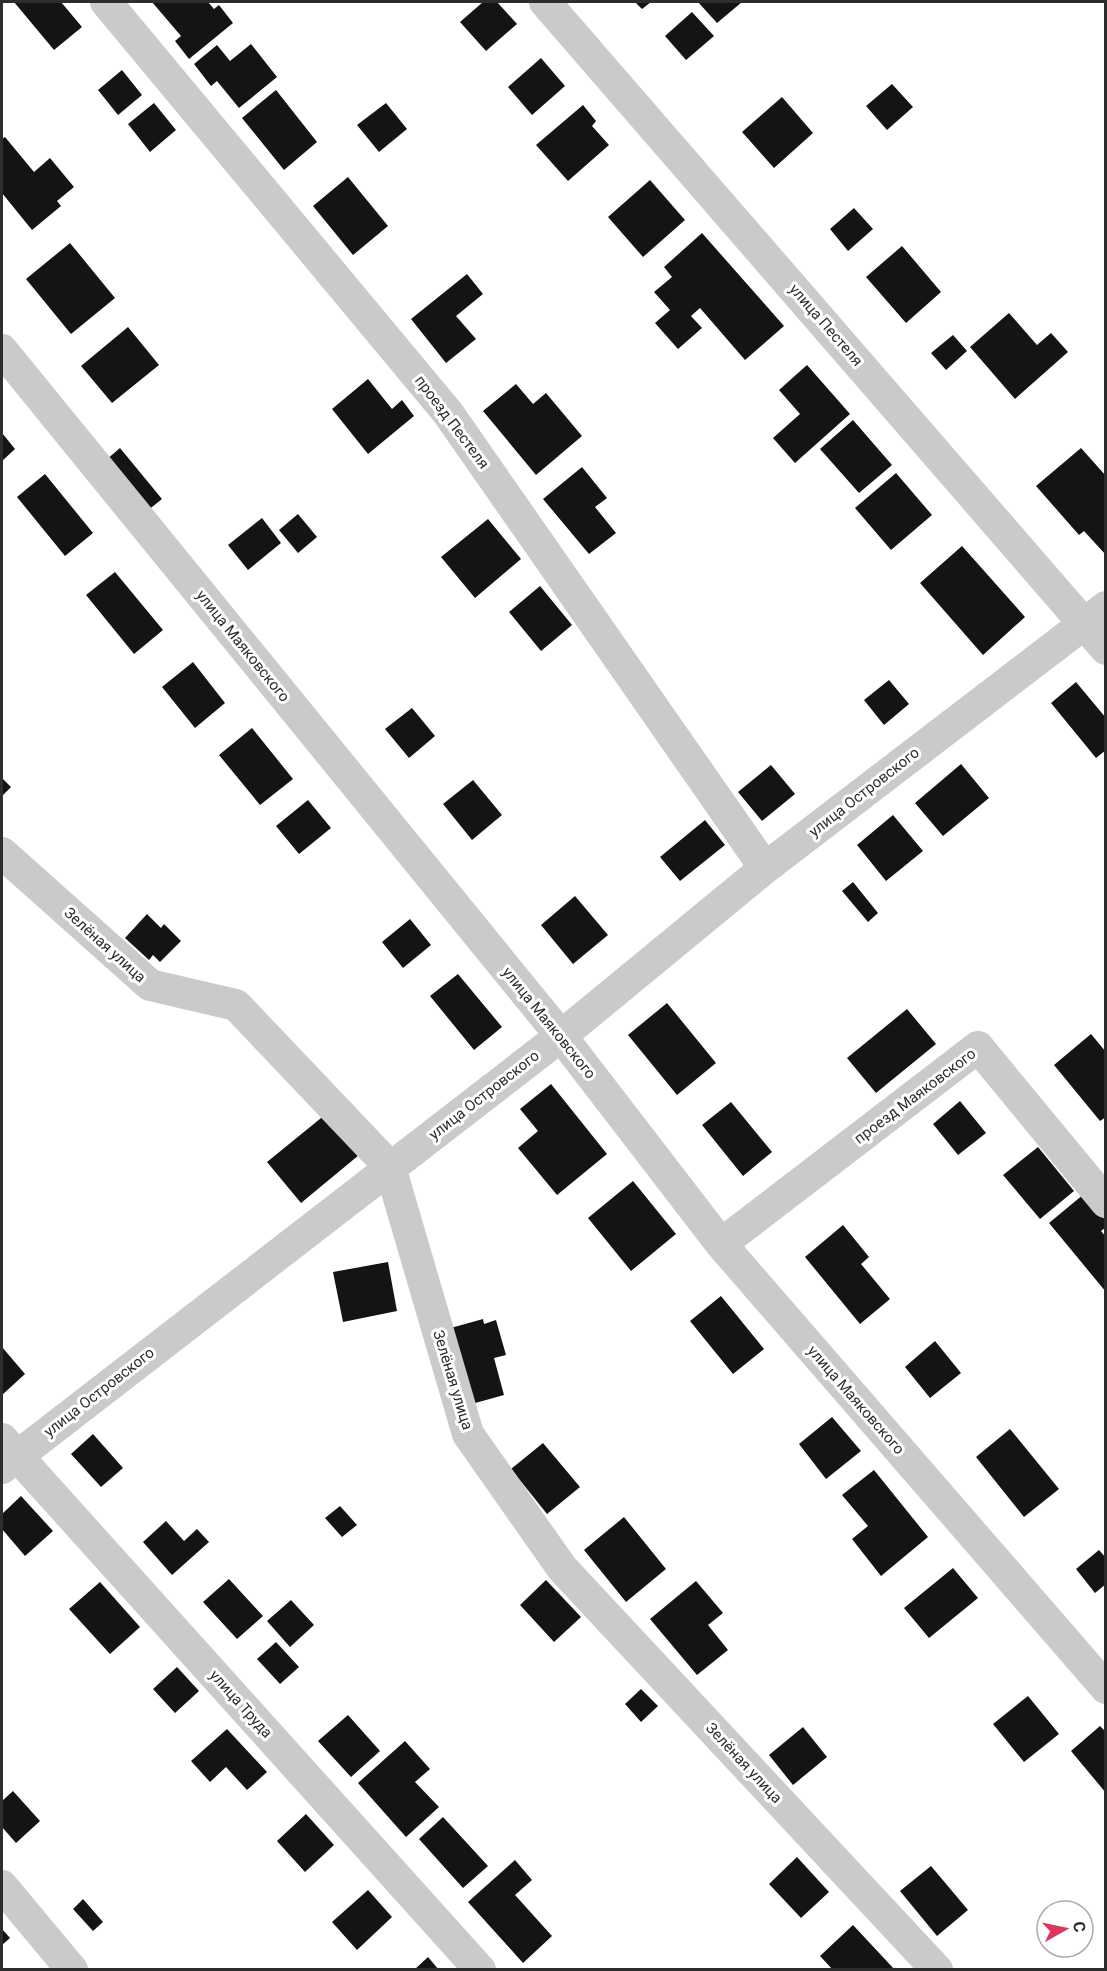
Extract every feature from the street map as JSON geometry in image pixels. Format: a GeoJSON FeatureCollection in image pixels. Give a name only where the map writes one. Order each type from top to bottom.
{"type":"FeatureCollection","features":[{"type":"Feature","properties":{"kind":"street","name":"проезд Пестеля"},"geometry":{"type":"LineString","coordinates":[[106,2],[448,413],[765,868]]}},
{"type":"Feature","properties":{"kind":"street","name":"улица Пестеля"},"geometry":{"type":"LineString","coordinates":[[545,2],[1095,615],[1106,649]]}},
{"type":"Feature","properties":{"kind":"street","name":"улица Маяковского"},"geometry":{"type":"LineString","coordinates":[[2,350],[561,1036],[721,1244],[1106,1688]]}},
{"type":"Feature","properties":{"kind":"street","name":"улица Островского"},"geometry":{"type":"LineString","coordinates":[[7,1454],[561,1036],[765,868],[1095,615]]}},
{"type":"Feature","properties":{"kind":"street","name":"Зелёная улица"},"geometry":{"type":"LineString","coordinates":[[2,853],[150,985],[236,1005],[390,1167],[468,1434],[562,1568],[937,1970]]}},
{"type":"Feature","properties":{"kind":"street","name":"проезд Маяковского"},"geometry":{"type":"LineString","coordinates":[[721,1244],[978,1047],[1106,1202]]}},
{"type":"Feature","properties":{"kind":"street","name":"улица Труда"},"geometry":{"type":"LineString","coordinates":[[7,1454],[480,1970]]}},
{"type":"Feature","properties":{"kind":"street"},"geometry":{"type":"LineString","coordinates":[[2,1886],[72,1970]]}},
{"type":"Feature","properties":{"kind":"building"},"geometry":{"type":"Polygon","coordinates":[[[14,2],[61,2],[82,27],[54,50],[14,2]]]}},
{"type":"Feature","properties":{"kind":"building"},"geometry":{"type":"Polygon","coordinates":[[[152,2],[208,2],[214,9],[219,5],[233,23],[189,59],[175,41],[181,36],[152,2]]]}},
{"type":"Feature","properties":{"kind":"building"},"geometry":{"type":"Polygon","coordinates":[[[483,2],[497,2],[517,24],[486,51],[460,22],[483,2]]]}},
{"type":"Feature","properties":{"kind":"building"},"geometry":{"type":"Polygon","coordinates":[[[635,2],[651,2],[642,9],[635,2]]]}},
{"type":"Feature","properties":{"kind":"building"},"geometry":{"type":"Polygon","coordinates":[[[698,2],[742,2],[717,23],[698,2]]]}},
{"type":"Feature","properties":{"kind":"building"},"geometry":{"type":"Polygon","coordinates":[[[692,12],[714,36],[686,60],[665,36],[692,12]]]}},
{"type":"Feature","properties":{"kind":"building"},"geometry":{"type":"Polygon","coordinates":[[[251,44],[277,77],[239,108],[217,81],[211,86],[194,64],[217,45],[230,61],[251,44]]]}},
{"type":"Feature","properties":{"kind":"building"},"geometry":{"type":"Polygon","coordinates":[[[541,58],[565,86],[532,115],[508,87],[541,58]]]}},
{"type":"Feature","properties":{"kind":"building"},"geometry":{"type":"Polygon","coordinates":[[[122,70],[142,95],[118,115],[98,90],[122,70]]]}},
{"type":"Feature","properties":{"kind":"building"},"geometry":{"type":"Polygon","coordinates":[[[892,84],[913,107],[887,130],[866,106],[892,84]]]}},
{"type":"Feature","properties":{"kind":"building"},"geometry":{"type":"Polygon","coordinates":[[[276,90],[317,142],[284,170],[242,118],[276,90]]]}},
{"type":"Feature","properties":{"kind":"building"},"geometry":{"type":"Polygon","coordinates":[[[782,97],[813,133],[774,168],[742,132],[782,97]]]}},
{"type":"Feature","properties":{"kind":"building"},"geometry":{"type":"Polygon","coordinates":[[[154,103],[176,130],[150,152],[128,124],[154,103]]]}},
{"type":"Feature","properties":{"kind":"building"},"geometry":{"type":"Polygon","coordinates":[[[386,103],[407,129],[379,152],[357,125],[386,103]]]}},
{"type":"Feature","properties":{"kind":"building"},"geometry":{"type":"Polygon","coordinates":[[[583,105],[596,121],[592,126],[609,145],[568,181],[536,145],[583,105]]]}},
{"type":"Feature","properties":{"kind":"building"},"geometry":{"type":"Polygon","coordinates":[[[5,137],[34,172],[50,158],[74,187],[57,201],[61,206],[32,230],[2,193],[2,139],[5,137]]]}},
{"type":"Feature","properties":{"kind":"building"},"geometry":{"type":"Polygon","coordinates":[[[348,177],[388,226],[353,255],[313,206],[348,177]]]}},
{"type":"Feature","properties":{"kind":"building"},"geometry":{"type":"Polygon","coordinates":[[[650,180],[685,220],[643,257],[608,217],[650,180]]]}},
{"type":"Feature","properties":{"kind":"building"},"geometry":{"type":"Polygon","coordinates":[[[854,208],[873,229],[848,251],[830,229],[854,208]]]}},
{"type":"Feature","properties":{"kind":"building"},"geometry":{"type":"Polygon","coordinates":[[[702,233],[784,326],[745,360],[700,308],[691,316],[702,328],[678,349],[655,323],[670,310],[654,292],[672,277],[664,267],[702,233]]]}},
{"type":"Feature","properties":{"kind":"building"},"geometry":{"type":"Polygon","coordinates":[[[70,243],[115,298],[71,334],[26,279],[70,243]]]}},
{"type":"Feature","properties":{"kind":"building"},"geometry":{"type":"Polygon","coordinates":[[[902,246],[941,292],[906,323],[866,277],[902,246]]]}},
{"type":"Feature","properties":{"kind":"building"},"geometry":{"type":"Polygon","coordinates":[[[467,274],[483,294],[456,316],[476,339],[446,363],[411,319],[467,274]]]}},
{"type":"Feature","properties":{"kind":"building"},"geometry":{"type":"Polygon","coordinates":[[[1009,313],[1037,345],[1051,333],[1068,352],[1015,399],[970,347],[1009,313]]]}},
{"type":"Feature","properties":{"kind":"building"},"geometry":{"type":"Polygon","coordinates":[[[128,327],[159,365],[112,403],[81,366],[128,327]]]}},
{"type":"Feature","properties":{"kind":"building"},"geometry":{"type":"Polygon","coordinates":[[[953,335],[967,351],[946,370],[931,353],[953,335]]]}},
{"type":"Feature","properties":{"kind":"building"},"geometry":{"type":"Polygon","coordinates":[[[807,365],[850,414],[795,463],[773,438],[800,414],[779,390],[807,365]]]}},
{"type":"Feature","properties":{"kind":"building"},"geometry":{"type":"Polygon","coordinates":[[[368,379],[392,409],[402,400],[414,416],[368,454],[332,409],[368,379]]]}},
{"type":"Feature","properties":{"kind":"building"},"geometry":{"type":"Polygon","coordinates":[[[516,384],[533,404],[546,393],[582,436],[536,475],[483,411],[516,384]]]}},
{"type":"Feature","properties":{"kind":"building"},"geometry":{"type":"Polygon","coordinates":[[[853,420],[892,465],[859,493],[820,449],[853,420]]]}},
{"type":"Feature","properties":{"kind":"building"},"geometry":{"type":"Polygon","coordinates":[[[2,433],[15,449],[2,461],[2,433]]]}},
{"type":"Feature","properties":{"kind":"building"},"geometry":{"type":"Polygon","coordinates":[[[120,448],[162,499],[147,511],[106,460],[120,448]]]}},
{"type":"Feature","properties":{"kind":"building"},"geometry":{"type":"Polygon","coordinates":[[[1081,448],[1106,476],[1106,555],[1084,531],[1079,535],[1036,486],[1081,448]]]}},
{"type":"Feature","properties":{"kind":"building"},"geometry":{"type":"Polygon","coordinates":[[[582,467],[607,498],[595,507],[616,533],[589,554],[543,499],[582,467]]]}},
{"type":"Feature","properties":{"kind":"building"},"geometry":{"type":"Polygon","coordinates":[[[896,473],[932,515],[891,550],[855,508],[896,473]]]}},
{"type":"Feature","properties":{"kind":"building"},"geometry":{"type":"Polygon","coordinates":[[[45,474],[93,533],[65,556],[17,497],[45,474]]]}},
{"type":"Feature","properties":{"kind":"building"},"geometry":{"type":"Polygon","coordinates":[[[298,514],[317,537],[298,553],[279,530],[298,514]]]}},
{"type":"Feature","properties":{"kind":"building"},"geometry":{"type":"Polygon","coordinates":[[[262,518],[281,543],[248,570],[228,545],[262,518]]]}},
{"type":"Feature","properties":{"kind":"building"},"geometry":{"type":"Polygon","coordinates":[[[488,519],[521,559],[475,598],[441,557],[488,519]]]}},
{"type":"Feature","properties":{"kind":"building"},"geometry":{"type":"Polygon","coordinates":[[[962,546],[1025,617],[983,655],[920,583],[962,546]]]}},
{"type":"Feature","properties":{"kind":"building"},"geometry":{"type":"Polygon","coordinates":[[[115,572],[163,630],[134,654],[86,595],[115,572]]]}},
{"type":"Feature","properties":{"kind":"building"},"geometry":{"type":"Polygon","coordinates":[[[540,586],[572,625],[541,651],[509,612],[540,586]]]}},
{"type":"Feature","properties":{"kind":"building"},"geometry":{"type":"Polygon","coordinates":[[[193,662],[225,703],[195,728],[162,687],[193,662]]]}},
{"type":"Feature","properties":{"kind":"building"},"geometry":{"type":"Polygon","coordinates":[[[889,680],[909,704],[884,725],[864,700],[889,680]]]}},
{"type":"Feature","properties":{"kind":"building"},"geometry":{"type":"Polygon","coordinates":[[[1076,682],[1106,718],[1106,750],[1096,758],[1051,703],[1076,682]]]}},
{"type":"Feature","properties":{"kind":"building"},"geometry":{"type":"Polygon","coordinates":[[[412,708],[435,736],[409,758],[385,729],[412,708]]]}},
{"type":"Feature","properties":{"kind":"building"},"geometry":{"type":"Polygon","coordinates":[[[252,728],[293,779],[260,805],[219,755],[252,728]]]}},
{"type":"Feature","properties":{"kind":"building"},"geometry":{"type":"Polygon","coordinates":[[[961,764],[989,798],[943,836],[915,803],[961,764]]]}},
{"type":"Feature","properties":{"kind":"building"},"geometry":{"type":"Polygon","coordinates":[[[771,765],[795,794],[762,821],[738,792],[771,765]]]}},
{"type":"Feature","properties":{"kind":"building"},"geometry":{"type":"Polygon","coordinates":[[[2,778],[11,787],[2,796],[2,778]]]}},
{"type":"Feature","properties":{"kind":"building"},"geometry":{"type":"Polygon","coordinates":[[[473,780],[502,815],[472,840],[443,804],[473,780]]]}},
{"type":"Feature","properties":{"kind":"building"},"geometry":{"type":"Polygon","coordinates":[[[308,800],[331,828],[299,854],[276,826],[308,800]]]}},
{"type":"Feature","properties":{"kind":"building"},"geometry":{"type":"Polygon","coordinates":[[[893,815],[923,851],[886,881],[857,845],[893,815]]]}},
{"type":"Feature","properties":{"kind":"building"},"geometry":{"type":"Polygon","coordinates":[[[705,820],[725,845],[680,881],[660,857],[705,820]]]}},
{"type":"Feature","properties":{"kind":"building"},"geometry":{"type":"Polygon","coordinates":[[[853,882],[878,913],[868,922],[842,891],[853,882]]]}},
{"type":"Feature","properties":{"kind":"building"},"geometry":{"type":"Polygon","coordinates":[[[575,896],[608,935],[573,964],[541,925],[575,896]]]}},
{"type":"Feature","properties":{"kind":"building"},"geometry":{"type":"Polygon","coordinates":[[[147,914],[161,928],[164,924],[181,941],[160,962],[153,955],[149,960],[125,938],[147,914]]]}},
{"type":"Feature","properties":{"kind":"building"},"geometry":{"type":"Polygon","coordinates":[[[410,919],[431,945],[403,968],[382,942],[410,919]]]}},
{"type":"Feature","properties":{"kind":"building"},"geometry":{"type":"Polygon","coordinates":[[[458,974],[502,1027],[474,1050],[430,996],[458,974]]]}},
{"type":"Feature","properties":{"kind":"building"},"geometry":{"type":"Polygon","coordinates":[[[667,1003],[716,1063],[677,1095],[628,1035],[667,1003]]]}},
{"type":"Feature","properties":{"kind":"building"},"geometry":{"type":"Polygon","coordinates":[[[907,1009],[936,1044],[876,1093],[847,1058],[907,1009]]]}},
{"type":"Feature","properties":{"kind":"building"},"geometry":{"type":"Polygon","coordinates":[[[1091,1034],[1106,1052],[1106,1117],[1100,1121],[1054,1065],[1091,1034]]]}},
{"type":"Feature","properties":{"kind":"building"},"geometry":{"type":"Polygon","coordinates":[[[551,1084],[607,1154],[557,1195],[518,1148],[538,1131],[520,1109],[551,1084]]]}},
{"type":"Feature","properties":{"kind":"building"},"geometry":{"type":"Polygon","coordinates":[[[960,1101],[986,1133],[958,1155],[933,1124],[960,1101]]]}},
{"type":"Feature","properties":{"kind":"building"},"geometry":{"type":"Polygon","coordinates":[[[731,1102],[772,1152],[743,1176],[702,1125],[731,1102]]]}},
{"type":"Feature","properties":{"kind":"building"},"geometry":{"type":"Polygon","coordinates":[[[326,1114],[359,1155],[301,1203],[267,1162],[326,1114]]]}},
{"type":"Feature","properties":{"kind":"building"},"geometry":{"type":"Polygon","coordinates":[[[1038,1147],[1074,1191],[1040,1219],[1003,1175],[1038,1147]]]}},
{"type":"Feature","properties":{"kind":"building"},"geometry":{"type":"Polygon","coordinates":[[[633,1181],[676,1234],[631,1271],[588,1218],[633,1181]]]}},
{"type":"Feature","properties":{"kind":"building"},"geometry":{"type":"Polygon","coordinates":[[[1084,1194],[1106,1221],[1106,1227],[1101,1231],[1106,1237],[1106,1292],[1049,1223],[1084,1194]]]}},
{"type":"Feature","properties":{"kind":"building"},"geometry":{"type":"Polygon","coordinates":[[[843,1225],[869,1257],[861,1264],[890,1299],[860,1324],[805,1257],[843,1225]]]}},
{"type":"Feature","properties":{"kind":"building"},"geometry":{"type":"Polygon","coordinates":[[[388,1262],[397,1311],[343,1322],[333,1272],[388,1262]]]}},
{"type":"Feature","properties":{"kind":"building"},"geometry":{"type":"Polygon","coordinates":[[[721,1296],[764,1349],[733,1374],[690,1321],[721,1296]]]}},
{"type":"Feature","properties":{"kind":"building"},"geometry":{"type":"Polygon","coordinates":[[[483,1319],[484,1324],[496,1320],[506,1355],[494,1358],[504,1395],[468,1405],[447,1329],[483,1319]]]}},
{"type":"Feature","properties":{"kind":"building"},"geometry":{"type":"Polygon","coordinates":[[[935,1341],[961,1373],[930,1398],[905,1367],[935,1341]]]}},
{"type":"Feature","properties":{"kind":"building"},"geometry":{"type":"Polygon","coordinates":[[[2,1347],[25,1374],[2,1395],[2,1347]]]}},
{"type":"Feature","properties":{"kind":"building"},"geometry":{"type":"Polygon","coordinates":[[[832,1417],[861,1451],[826,1479],[799,1444],[832,1417]]]}},
{"type":"Feature","properties":{"kind":"building"},"geometry":{"type":"Polygon","coordinates":[[[1010,1429],[1059,1489],[1024,1517],[976,1457],[1010,1429]]]}},
{"type":"Feature","properties":{"kind":"building"},"geometry":{"type":"Polygon","coordinates":[[[93,1434],[123,1468],[101,1487],[71,1454],[93,1434]]]}},
{"type":"Feature","properties":{"kind":"building"},"geometry":{"type":"Polygon","coordinates":[[[543,1443],[580,1487],[547,1514],[511,1469],[543,1443]]]}},
{"type":"Feature","properties":{"kind":"building"},"geometry":{"type":"Polygon","coordinates":[[[874,1470],[928,1537],[881,1576],[852,1539],[868,1526],[842,1495],[874,1470]]]}},
{"type":"Feature","properties":{"kind":"building"},"geometry":{"type":"Polygon","coordinates":[[[21,1496],[53,1531],[25,1556],[2,1529],[2,1514],[21,1496]]]}},
{"type":"Feature","properties":{"kind":"building"},"geometry":{"type":"Polygon","coordinates":[[[340,1506],[357,1525],[342,1537],[325,1518],[340,1506]]]}},
{"type":"Feature","properties":{"kind":"building"},"geometry":{"type":"Polygon","coordinates":[[[624,1517],[666,1569],[626,1602],[584,1550],[624,1517]]]}},
{"type":"Feature","properties":{"kind":"building"},"geometry":{"type":"Polygon","coordinates":[[[166,1521],[184,1541],[197,1529],[209,1542],[172,1575],[143,1542],[166,1521]]]}},
{"type":"Feature","properties":{"kind":"building"},"geometry":{"type":"Polygon","coordinates":[[[1099,1550],[1106,1558],[1106,1584],[1095,1593],[1076,1569],[1099,1550]]]}},
{"type":"Feature","properties":{"kind":"building"},"geometry":{"type":"Polygon","coordinates":[[[953,1568],[978,1598],[929,1638],[904,1608],[953,1568]]]}},
{"type":"Feature","properties":{"kind":"building"},"geometry":{"type":"Polygon","coordinates":[[[229,1579],[263,1616],[237,1639],[203,1602],[229,1579]]]}},
{"type":"Feature","properties":{"kind":"building"},"geometry":{"type":"Polygon","coordinates":[[[546,1580],[581,1617],[554,1642],[520,1605],[546,1580]]]}},
{"type":"Feature","properties":{"kind":"building"},"geometry":{"type":"Polygon","coordinates":[[[696,1581],[723,1613],[708,1625],[728,1650],[697,1675],[650,1619],[696,1581]]]}},
{"type":"Feature","properties":{"kind":"building"},"geometry":{"type":"Polygon","coordinates":[[[100,1582],[140,1627],[110,1654],[69,1609],[100,1582]]]}},
{"type":"Feature","properties":{"kind":"building"},"geometry":{"type":"Polygon","coordinates":[[[291,1600],[314,1625],[290,1647],[267,1621],[291,1600]]]}},
{"type":"Feature","properties":{"kind":"building"},"geometry":{"type":"Polygon","coordinates":[[[276,1642],[299,1667],[280,1684],[257,1659],[276,1642]]]}},
{"type":"Feature","properties":{"kind":"building"},"geometry":{"type":"Polygon","coordinates":[[[177,1667],[199,1691],[175,1713],[153,1689],[177,1667]]]}},
{"type":"Feature","properties":{"kind":"building"},"geometry":{"type":"Polygon","coordinates":[[[641,1689],[658,1706],[641,1722],[625,1704],[641,1689]]]}},
{"type":"Feature","properties":{"kind":"building"},"geometry":{"type":"Polygon","coordinates":[[[1028,1696],[1059,1734],[1024,1762],[993,1724],[1028,1696]]]}},
{"type":"Feature","properties":{"kind":"building"},"geometry":{"type":"Polygon","coordinates":[[[348,1715],[380,1751],[351,1777],[318,1741],[348,1715]]]}},
{"type":"Feature","properties":{"kind":"building"},"geometry":{"type":"Polygon","coordinates":[[[1100,1726],[1106,1732],[1106,1793],[1071,1751],[1100,1726]]]}},
{"type":"Feature","properties":{"kind":"building"},"geometry":{"type":"Polygon","coordinates":[[[803,1727],[827,1757],[793,1785],[769,1755],[803,1727]]]}},
{"type":"Feature","properties":{"kind":"building"},"geometry":{"type":"Polygon","coordinates":[[[227,1729],[267,1772],[247,1790],[226,1767],[210,1782],[191,1761],[227,1729]]]}},
{"type":"Feature","properties":{"kind":"building"},"geometry":{"type":"Polygon","coordinates":[[[405,1741],[430,1769],[415,1782],[439,1807],[406,1837],[358,1783],[405,1741]]]}},
{"type":"Feature","properties":{"kind":"building"},"geometry":{"type":"Polygon","coordinates":[[[13,1791],[40,1821],[16,1843],[2,1827],[2,1801],[13,1791]]]}},
{"type":"Feature","properties":{"kind":"building"},"geometry":{"type":"Polygon","coordinates":[[[306,1814],[334,1845],[305,1872],[277,1841],[306,1814]]]}},
{"type":"Feature","properties":{"kind":"building"},"geometry":{"type":"Polygon","coordinates":[[[443,1817],[488,1866],[463,1888],[419,1839],[443,1817]]]}},
{"type":"Feature","properties":{"kind":"building"},"geometry":{"type":"Polygon","coordinates":[[[797,1857],[829,1892],[801,1918],[769,1884],[797,1857]]]}},
{"type":"Feature","properties":{"kind":"building"},"geometry":{"type":"Polygon","coordinates":[[[515,1860],[532,1880],[515,1895],[552,1936],[523,1963],[468,1902],[515,1860]]]}},
{"type":"Feature","properties":{"kind":"building"},"geometry":{"type":"Polygon","coordinates":[[[931,1866],[968,1910],[937,1936],[900,1891],[931,1866]]]}},
{"type":"Feature","properties":{"kind":"building"},"geometry":{"type":"Polygon","coordinates":[[[368,1890],[392,1917],[357,1950],[332,1922],[368,1890]]]}},
{"type":"Feature","properties":{"kind":"building"},"geometry":{"type":"Polygon","coordinates":[[[83,1899],[103,1922],[93,1931],[73,1909],[83,1899]]]}},
{"type":"Feature","properties":{"kind":"building"},"geometry":{"type":"Polygon","coordinates":[[[853,1925],[895,1970],[833,1970],[820,1956],[853,1925]]]}},
{"type":"Feature","properties":{"kind":"building"},"geometry":{"type":"Polygon","coordinates":[[[2,1929],[10,1938],[2,1945],[2,1929]]]}},
{"type":"Feature","properties":{"kind":"building"},"geometry":{"type":"Polygon","coordinates":[[[428,1957],[439,1970],[414,1970],[428,1957]]]}}]}
